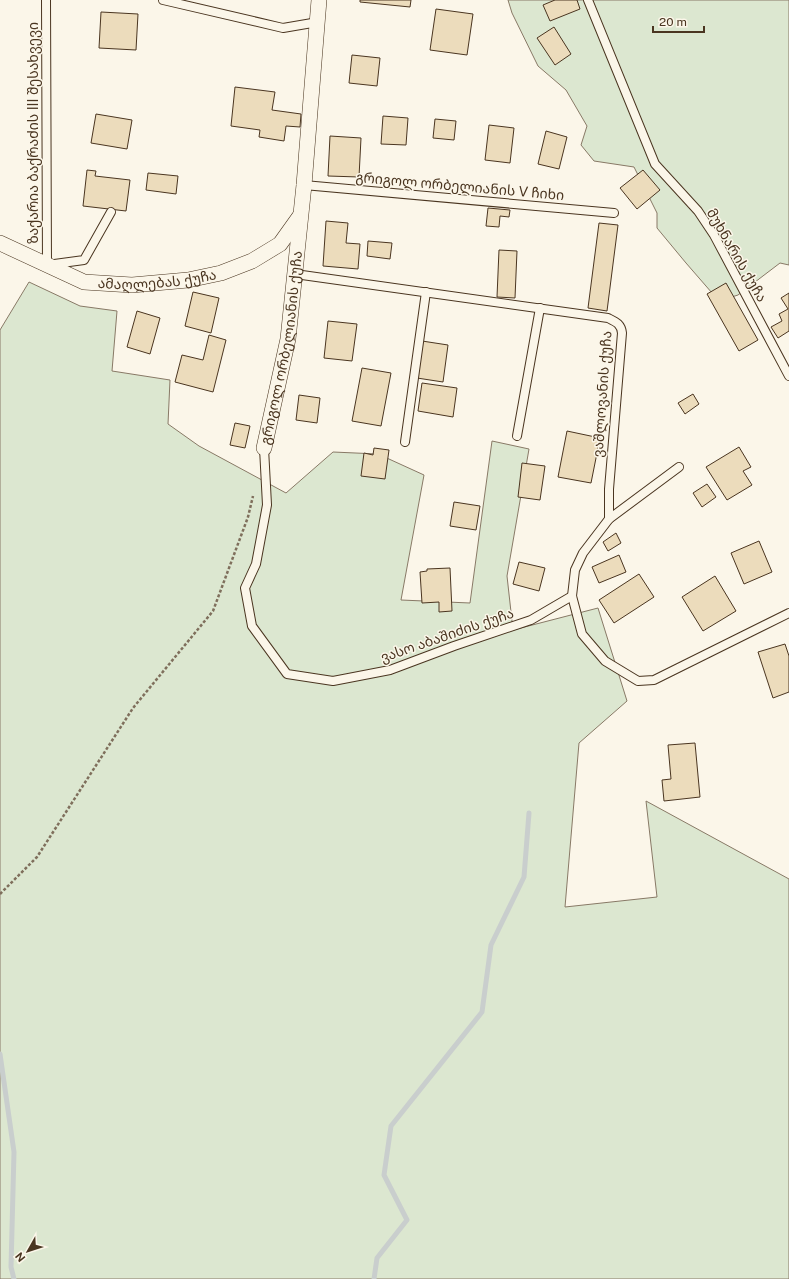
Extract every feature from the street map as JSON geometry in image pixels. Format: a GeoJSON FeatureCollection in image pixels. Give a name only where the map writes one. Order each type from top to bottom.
{"type":"FeatureCollection","features":[{"type":"Feature","properties":{"kind":"street","name":"გრიგოლ ორბელიანის ქუჩა"},"geometry":{"type":"LineString","coordinates":[[264,448],[288,339],[304,185],[319,0]]}},
{"type":"Feature","properties":{"kind":"street","name":"ამაღლებას ქუჩა"},"geometry":{"type":"LineString","coordinates":[[0,243],[84,282],[132,285],[188,280],[221,273],[252,261],[280,244],[300,216]]}},
{"type":"Feature","properties":{"kind":"lane","name":"ზაქარია ბაქრაძის III შესახვევი"},"geometry":{"type":"LineString","coordinates":[[46,0],[47,265]]}},
{"type":"Feature","properties":{"kind":"lane"},"geometry":{"type":"LineString","coordinates":[[163,0],[283,28],[318,22]]}},
{"type":"Feature","properties":{"kind":"lane","name":"მუხნარის ქუჩა"},"geometry":{"type":"LineString","coordinates":[[588,0],[655,164],[698,211],[714,236],[789,376]]}},
{"type":"Feature","properties":{"kind":"lane","name":"გრიგოლ ორბელიანის V ჩიხი"},"geometry":{"type":"LineString","coordinates":[[304,185],[614,213]]}},
{"type":"Feature","properties":{"kind":"lane"},"geometry":{"type":"LineString","coordinates":[[47,265],[84,260],[111,212]]}},
{"type":"Feature","properties":{"kind":"lane","name":"ვაშლოვანის ქუჩა"},"geometry":{"type":"LineString","coordinates":[[294,274],[608,318],[618,323],[621,328],[609,489],[609,519]]}},
{"type":"Feature","properties":{"kind":"lane"},"geometry":{"type":"LineString","coordinates":[[405,442],[426,292]]}},
{"type":"Feature","properties":{"kind":"lane"},"geometry":{"type":"LineString","coordinates":[[517,436],[540,308]]}},
{"type":"Feature","properties":{"kind":"lane","name":"ვასო აბაშიძის ქუჩა"},"geometry":{"type":"LineString","coordinates":[[264,448],[267,505],[256,564],[245,588],[252,626],[288,674],[333,681],[390,670],[454,646],[531,620],[572,596]]}},
{"type":"Feature","properties":{"kind":"lane"},"geometry":{"type":"LineString","coordinates":[[679,467],[609,519],[583,553],[575,570],[572,596],[582,634],[605,661],[638,681],[654,680],[789,613]]}},
{"type":"Feature","properties":{"kind":"path"},"geometry":{"type":"LineString","coordinates":[[0,894],[37,857],[133,708],[213,611],[248,517],[253,494]]}},
{"type":"Feature","properties":{"kind":"green space"},"geometry":{"type":"Polygon","coordinates":[[[508,0],[789,0],[789,265],[780,263],[738,295],[719,301],[657,228],[657,213],[634,167],[594,161],[581,145],[587,126],[566,90],[538,66],[512,13],[508,0]]]}},
{"type":"Feature","properties":{"kind":"green space"},"geometry":{"type":"Polygon","coordinates":[[[29,282],[80,306],[117,311],[112,371],[170,380],[168,424],[199,446],[286,493],[333,452],[378,454],[424,475],[401,600],[470,603],[492,441],[529,449],[507,576],[513,630],[598,608],[627,701],[579,743],[565,907],[657,897],[646,801],[789,879],[789,1279],[0,1279],[0,330],[29,282]]]}},
{"type":"Feature","properties":{"kind":"building"},"geometry":{"type":"Polygon","coordinates":[[[360,0],[411,0],[410,7],[360,2],[360,0]]]}},
{"type":"Feature","properties":{"kind":"building"},"geometry":{"type":"Polygon","coordinates":[[[555,0],[577,0],[580,9],[550,21],[543,5],[555,0]]]}},
{"type":"Feature","properties":{"kind":"building"},"geometry":{"type":"Polygon","coordinates":[[[436,9],[473,14],[467,55],[430,50],[436,9]]]}},
{"type":"Feature","properties":{"kind":"building"},"geometry":{"type":"Polygon","coordinates":[[[101,12],[138,14],[136,50],[99,48],[101,12]]]}},
{"type":"Feature","properties":{"kind":"building"},"geometry":{"type":"Polygon","coordinates":[[[554,27],[571,54],[555,65],[537,38],[554,27]]]}},
{"type":"Feature","properties":{"kind":"building"},"geometry":{"type":"Polygon","coordinates":[[[352,55],[380,58],[377,86],[349,83],[352,55]]]}},
{"type":"Feature","properties":{"kind":"building"},"geometry":{"type":"Polygon","coordinates":[[[235,87],[275,92],[272,110],[301,114],[300,127],[286,126],[284,141],[259,137],[260,130],[231,126],[235,87]]]}},
{"type":"Feature","properties":{"kind":"building"},"geometry":{"type":"Polygon","coordinates":[[[96,114],[132,120],[127,149],[91,143],[96,114]]]}},
{"type":"Feature","properties":{"kind":"building"},"geometry":{"type":"Polygon","coordinates":[[[383,116],[408,118],[406,145],[381,144],[383,116]]]}},
{"type":"Feature","properties":{"kind":"building"},"geometry":{"type":"Polygon","coordinates":[[[435,119],[456,121],[454,140],[433,138],[435,119]]]}},
{"type":"Feature","properties":{"kind":"building"},"geometry":{"type":"Polygon","coordinates":[[[489,125],[514,128],[510,163],[485,160],[489,125]]]}},
{"type":"Feature","properties":{"kind":"building"},"geometry":{"type":"Polygon","coordinates":[[[546,131],[567,137],[559,169],[538,164],[546,131]]]}},
{"type":"Feature","properties":{"kind":"building"},"geometry":{"type":"Polygon","coordinates":[[[330,136],[361,138],[359,177],[328,176],[330,136]]]}},
{"type":"Feature","properties":{"kind":"building"},"geometry":{"type":"Polygon","coordinates":[[[87,170],[96,171],[95,176],[130,180],[126,211],[83,206],[87,170]]]}},
{"type":"Feature","properties":{"kind":"building"},"geometry":{"type":"Polygon","coordinates":[[[643,170],[660,190],[637,209],[620,188],[643,170]]]}},
{"type":"Feature","properties":{"kind":"building"},"geometry":{"type":"Polygon","coordinates":[[[148,173],[178,176],[176,194],[146,190],[148,173]]]}},
{"type":"Feature","properties":{"kind":"building"},"geometry":{"type":"Polygon","coordinates":[[[488,208],[510,210],[509,217],[500,216],[499,227],[486,226],[488,208]]]}},
{"type":"Feature","properties":{"kind":"building"},"geometry":{"type":"Polygon","coordinates":[[[326,221],[348,223],[346,243],[360,244],[358,269],[323,266],[326,221]]]}},
{"type":"Feature","properties":{"kind":"building"},"geometry":{"type":"Polygon","coordinates":[[[599,223],[618,225],[607,311],[588,308],[599,223]]]}},
{"type":"Feature","properties":{"kind":"building"},"geometry":{"type":"Polygon","coordinates":[[[368,241],[392,243],[390,259],[367,256],[368,241]]]}},
{"type":"Feature","properties":{"kind":"building"},"geometry":{"type":"Polygon","coordinates":[[[499,250],[517,251],[515,298],[497,297],[499,250]]]}},
{"type":"Feature","properties":{"kind":"building"},"geometry":{"type":"Polygon","coordinates":[[[726,283],[758,340],[739,351],[707,294],[726,283]]]}},
{"type":"Feature","properties":{"kind":"building"},"geometry":{"type":"Polygon","coordinates":[[[193,292],[219,298],[211,333],[185,326],[193,292]]]}},
{"type":"Feature","properties":{"kind":"building"},"geometry":{"type":"Polygon","coordinates":[[[789,293],[789,331],[778,338],[771,327],[782,321],[779,314],[788,309],[781,298],[789,293]]]}},
{"type":"Feature","properties":{"kind":"building"},"geometry":{"type":"Polygon","coordinates":[[[137,311],[160,318],[150,354],[127,347],[137,311]]]}},
{"type":"Feature","properties":{"kind":"building"},"geometry":{"type":"Polygon","coordinates":[[[328,321],[357,324],[352,361],[324,358],[328,321]]]}},
{"type":"Feature","properties":{"kind":"building"},"geometry":{"type":"Polygon","coordinates":[[[209,335],[226,340],[213,392],[175,382],[182,355],[203,360],[209,335]]]}},
{"type":"Feature","properties":{"kind":"building"},"geometry":{"type":"Polygon","coordinates":[[[422,341],[448,345],[443,382],[417,378],[422,341]]]}},
{"type":"Feature","properties":{"kind":"building"},"geometry":{"type":"Polygon","coordinates":[[[362,368],[391,373],[381,426],[352,421],[362,368]]]}},
{"type":"Feature","properties":{"kind":"building"},"geometry":{"type":"Polygon","coordinates":[[[422,383],[457,388],[453,417],[418,411],[422,383]]]}},
{"type":"Feature","properties":{"kind":"building"},"geometry":{"type":"Polygon","coordinates":[[[693,394],[699,404],[685,414],[678,403],[693,394]]]}},
{"type":"Feature","properties":{"kind":"building"},"geometry":{"type":"Polygon","coordinates":[[[299,395],[320,398],[317,423],[296,420],[299,395]]]}},
{"type":"Feature","properties":{"kind":"building"},"geometry":{"type":"Polygon","coordinates":[[[235,423],[250,426],[245,448],[230,445],[235,423]]]}},
{"type":"Feature","properties":{"kind":"building"},"geometry":{"type":"Polygon","coordinates":[[[567,431],[600,438],[591,483],[558,477],[567,431]]]}},
{"type":"Feature","properties":{"kind":"building"},"geometry":{"type":"Polygon","coordinates":[[[739,447],[751,467],[743,471],[752,485],[727,500],[706,467],[739,447]]]}},
{"type":"Feature","properties":{"kind":"building"},"geometry":{"type":"Polygon","coordinates":[[[374,448],[389,450],[385,479],[361,476],[364,453],[373,455],[374,448]]]}},
{"type":"Feature","properties":{"kind":"building"},"geometry":{"type":"Polygon","coordinates":[[[522,463],[545,466],[540,500],[518,497],[522,463]]]}},
{"type":"Feature","properties":{"kind":"building"},"geometry":{"type":"Polygon","coordinates":[[[707,484],[716,497],[702,507],[693,493],[707,484]]]}},
{"type":"Feature","properties":{"kind":"building"},"geometry":{"type":"Polygon","coordinates":[[[454,502],[480,506],[476,530],[450,526],[454,502]]]}},
{"type":"Feature","properties":{"kind":"building"},"geometry":{"type":"Polygon","coordinates":[[[616,533],[621,543],[608,551],[603,542],[616,533]]]}},
{"type":"Feature","properties":{"kind":"building"},"geometry":{"type":"Polygon","coordinates":[[[759,541],[772,572],[744,584],[731,553],[759,541]]]}},
{"type":"Feature","properties":{"kind":"building"},"geometry":{"type":"Polygon","coordinates":[[[619,555],[626,572],[599,583],[592,567],[619,555]]]}},
{"type":"Feature","properties":{"kind":"building"},"geometry":{"type":"Polygon","coordinates":[[[519,562],[545,568],[539,591],[513,584],[519,562]]]}},
{"type":"Feature","properties":{"kind":"building"},"geometry":{"type":"Polygon","coordinates":[[[450,568],[452,611],[439,612],[439,602],[422,603],[420,572],[427,571],[427,569],[450,568]]]}},
{"type":"Feature","properties":{"kind":"building"},"geometry":{"type":"Polygon","coordinates":[[[639,574],[654,597],[614,623],[599,600],[639,574]]]}},
{"type":"Feature","properties":{"kind":"building"},"geometry":{"type":"Polygon","coordinates":[[[715,576],[736,611],[703,631],[682,597],[715,576]]]}},
{"type":"Feature","properties":{"kind":"building"},"geometry":{"type":"Polygon","coordinates":[[[785,644],[789,656],[789,692],[773,698],[758,652],[785,644]]]}},
{"type":"Feature","properties":{"kind":"building"},"geometry":{"type":"Polygon","coordinates":[[[695,743],[700,797],[664,801],[662,780],[671,779],[668,745],[695,743]]]}},
{"type":"Feature","properties":{"kind":"waterway"},"geometry":{"type":"LineString","coordinates":[[374,1279],[377,1258],[407,1220],[384,1175],[391,1126],[482,1012],[491,945],[524,877],[529,813]]}},
{"type":"Feature","properties":{"kind":"waterway"},"geometry":{"type":"LineString","coordinates":[[0,1054],[14,1152],[11,1267],[14,1279]]}}]}
